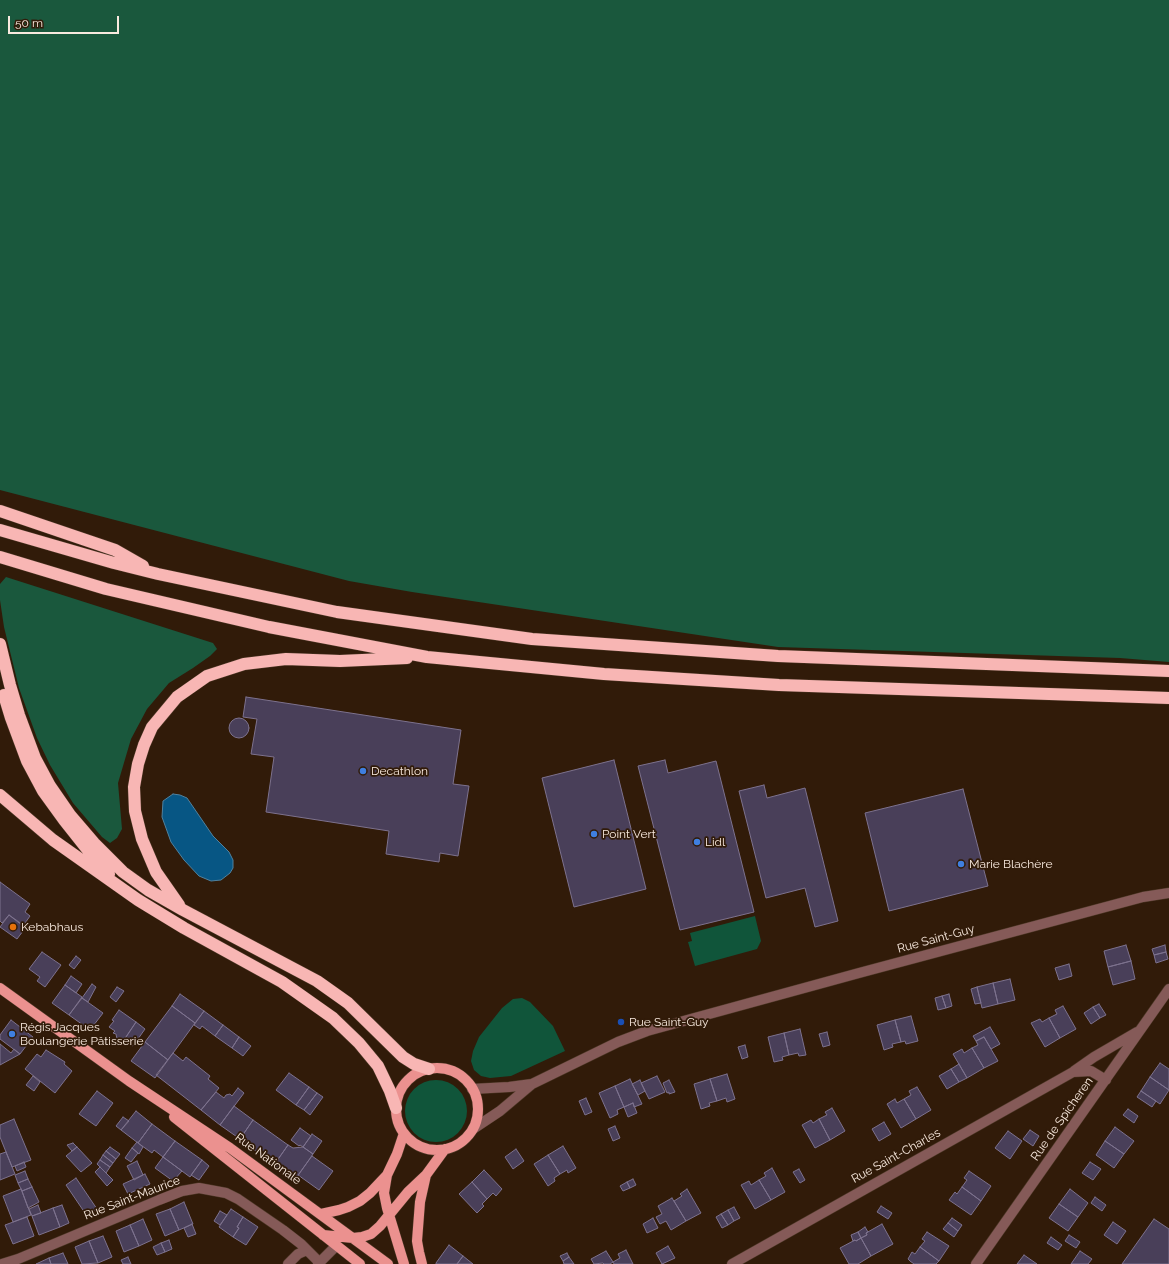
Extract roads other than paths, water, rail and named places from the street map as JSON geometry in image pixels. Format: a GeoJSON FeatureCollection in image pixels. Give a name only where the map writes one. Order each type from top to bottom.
{"type":"FeatureCollection","features":[{"type":"Feature","properties":{"kind":"highway"},"geometry":{"type":"LineString","coordinates":[[0,511],[115,550],[158,574]]}},
{"type":"Feature","properties":{"kind":"highway"},"geometry":{"type":"LineString","coordinates":[[0,530],[114,563],[158,574],[337,612],[532,639],[778,656],[1169,671]]}},
{"type":"Feature","properties":{"kind":"highway"},"geometry":{"type":"LineString","coordinates":[[0,557],[106,589],[253,624],[427,657],[604,674],[779,685],[1169,698]]}},
{"type":"Feature","properties":{"kind":"highway"},"geometry":{"type":"LineString","coordinates":[[0,644],[19,715],[35,758],[50,786],[70,815],[94,843],[124,872],[148,890],[317,981],[348,1003],[403,1057],[414,1064],[429,1069]]}},
{"type":"Feature","properties":{"kind":"highway"},"geometry":{"type":"LineString","coordinates":[[183,910],[156,872],[142,839],[135,811],[134,787],[138,764],[152,727],[177,697],[207,676],[244,664],[286,659],[340,662],[427,657]]}},
{"type":"Feature","properties":{"kind":"highway"},"geometry":{"type":"LineString","coordinates":[[0,679],[11,718],[27,761],[43,791],[87,849],[123,890]]}},
{"type":"Feature","properties":{"kind":"highway"},"geometry":{"type":"LineString","coordinates":[[0,795],[53,840],[123,890],[184,928],[282,982],[333,1018],[359,1042],[378,1066],[396,1108]]}},
{"type":"Feature","properties":{"kind":"main road","name":"Rue Nationale"},"geometry":{"type":"LineString","coordinates":[[0,988],[128,1081],[360,1264]]}},
{"type":"Feature","properties":{"kind":"main road"},"geometry":{"type":"LineString","coordinates":[[429,1069],[442,1069],[454,1072],[464,1079],[477,1098],[477,1119],[473,1129],[466,1138],[456,1146],[434,1150],[422,1147],[412,1142],[404,1133],[398,1121],[396,1108],[398,1098],[403,1088],[410,1079],[418,1073],[429,1069]]}},
{"type":"Feature","properties":{"kind":"main road","name":"Rue Nationale"},"geometry":{"type":"LineString","coordinates":[[128,1081],[230,1148],[388,1264]]}},
{"type":"Feature","properties":{"kind":"main road"},"geometry":{"type":"LineString","coordinates":[[404,1133],[397,1154],[387,1175],[384,1192],[389,1215],[404,1264]]}},
{"type":"Feature","properties":{"kind":"main road"},"geometry":{"type":"LineString","coordinates":[[321,1234],[335,1237],[353,1238],[371,1234],[380,1226],[408,1192],[426,1175],[445,1149]]}},
{"type":"Feature","properties":{"kind":"main road"},"geometry":{"type":"LineString","coordinates":[[321,1214],[339,1210],[360,1201],[387,1175]]}},
{"type":"Feature","properties":{"kind":"main road"},"geometry":{"type":"LineString","coordinates":[[422,1264],[418,1252],[417,1241],[420,1202],[426,1175]]}},
{"type":"Feature","properties":{"kind":"street","name":"Rue Saint-Guy"},"geometry":{"type":"LineString","coordinates":[[473,1129],[500,1110],[532,1084],[618,1042],[646,1031],[1136,899],[1169,893]]}},
{"type":"Feature","properties":{"kind":"street","name":"Rue de Spicheren"},"geometry":{"type":"LineString","coordinates":[[976,1264],[1169,989]]}},
{"type":"Feature","properties":{"kind":"street","name":"Rue Saint-Charles"},"geometry":{"type":"LineString","coordinates":[[732,1264],[1073,1072],[1094,1057],[1140,1030]]}},
{"type":"Feature","properties":{"kind":"street","name":"Rue Saint-Charles"},"geometry":{"type":"LineString","coordinates":[[1073,1072],[1091,1071],[1106,1080]]}},
{"type":"Feature","properties":{"kind":"street","name":"Rue Saint-Guy"},"geometry":{"type":"LineString","coordinates":[[472,1089],[532,1084]]}},
{"type":"Feature","properties":{"kind":"street","name":"Rue Saint-Maurice"},"geometry":{"type":"LineString","coordinates":[[2,1264],[18,1259],[182,1191],[198,1188],[226,1193],[238,1199],[283,1230],[307,1250]]}},
{"type":"Feature","properties":{"kind":"street"},"geometry":{"type":"LineString","coordinates":[[288,1264],[298,1254],[307,1250],[319,1263],[336,1246]]}},
{"type":"Feature","properties":{"kind":"water"},"geometry":{"type":"Polygon","coordinates":[[[173,794],[187,798],[213,836],[229,852],[233,860],[233,868],[230,873],[221,880],[211,881],[199,876],[184,860],[171,842],[162,817],[163,801],[173,794]]]}},
{"type":"Feature","properties":{"kind":"place","name":"Decathlon"},"geometry":{"type":"Point","coordinates":[363,771]}},
{"type":"Feature","properties":{"kind":"place","name":"Point Vert"},"geometry":{"type":"Point","coordinates":[594,834]}},
{"type":"Feature","properties":{"kind":"place","name":"Lidl"},"geometry":{"type":"Point","coordinates":[697,842]}},
{"type":"Feature","properties":{"kind":"place","name":"Marie Blachère"},"geometry":{"type":"Point","coordinates":[961,864]}},
{"type":"Feature","properties":{"kind":"place","name":"Kebabhaus"},"geometry":{"type":"Point","coordinates":[13,927]}},
{"type":"Feature","properties":{"kind":"place","name":"Rue Saint-Guy"},"geometry":{"type":"Point","coordinates":[621,1022]}},
{"type":"Feature","properties":{"kind":"place","name":"Régis Jacques Boulangerie Pâtisserie"},"geometry":{"type":"Point","coordinates":[12,1034]}}]}
